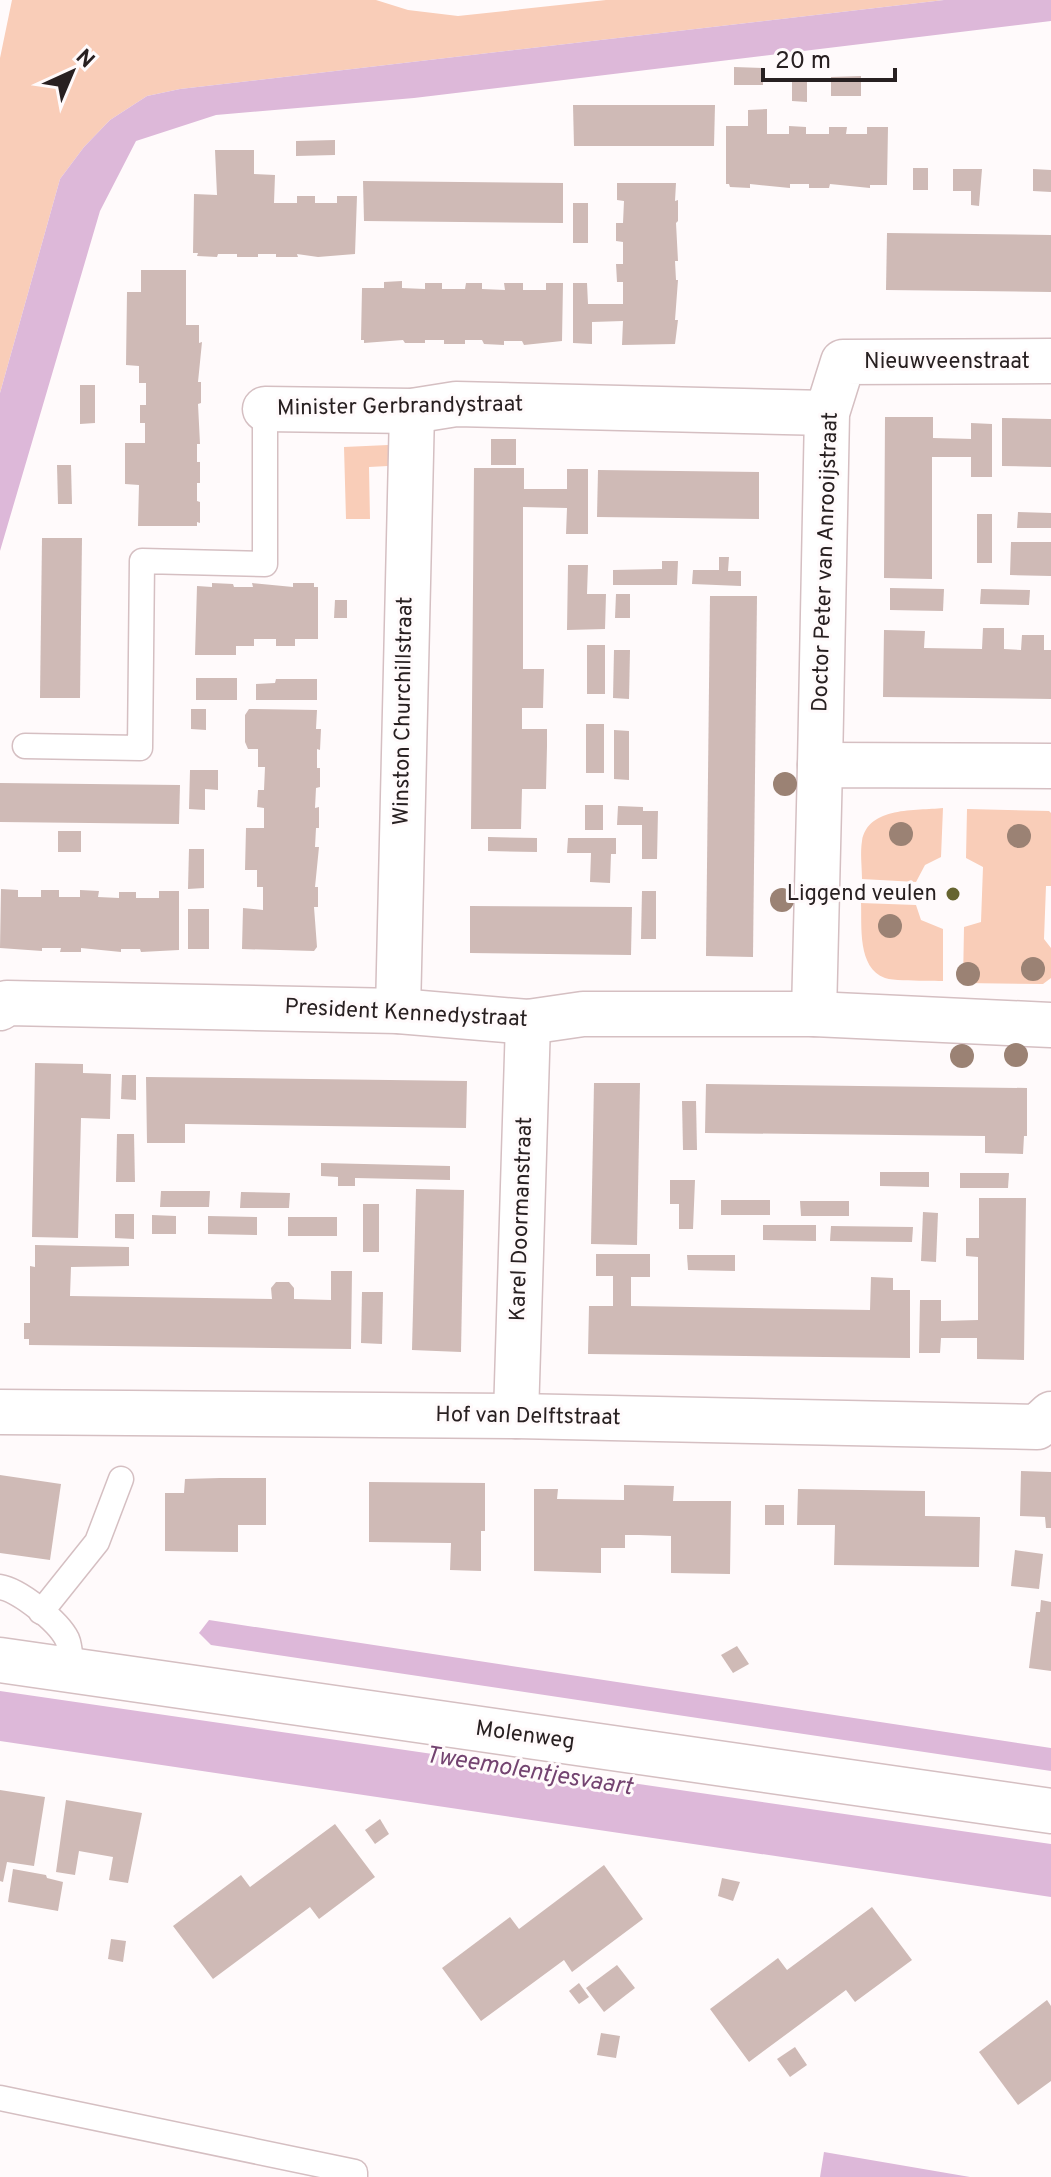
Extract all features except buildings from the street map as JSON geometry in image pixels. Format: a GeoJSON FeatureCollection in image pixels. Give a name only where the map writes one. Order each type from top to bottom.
{"type":"FeatureCollection","features":[{"type":"Feature","properties":{"kind":"street","name":"Nieuwveenstraat"},"geometry":{"type":"LineString","coordinates":[[843,362],[1051,361]]}},
{"type":"Feature","properties":{"kind":"street","name":"Doctor Peter van Anrooijstraat"},"geometry":{"type":"LineString","coordinates":[[814,1014],[827,413],[843,362]]}},
{"type":"Feature","properties":{"kind":"street","name":"Minister Gerbrandystraat"},"geometry":{"type":"LineString","coordinates":[[265,409],[412,411],[456,404],[827,413]]}},
{"type":"Feature","properties":{"kind":"street","name":"Winston Churchillstraat"},"geometry":{"type":"LineString","coordinates":[[398,1011],[412,411]]}},
{"type":"Feature","properties":{"kind":"street"},"geometry":{"type":"LineString","coordinates":[[820,765],[1051,766]]}},
{"type":"Feature","properties":{"kind":"street","name":"President Kennedystraat"},"geometry":{"type":"LineString","coordinates":[[0,1008],[7,1003],[398,1011],[528,1022],[583,1014],[814,1014],[1051,1025]]}},
{"type":"Feature","properties":{"kind":"street","name":"Karel Doormanstraat"},"geometry":{"type":"LineString","coordinates":[[516,1416],[528,1022]]}},
{"type":"Feature","properties":{"kind":"street","name":"Hof van Delftstraat"},"geometry":{"type":"LineString","coordinates":[[0,1412],[516,1416],[1037,1427],[1051,1414]]}},
{"type":"Feature","properties":{"kind":"street","name":"Molenweg"},"geometry":{"type":"LineString","coordinates":[[0,1660],[1051,1811]]}},
{"type":"Feature","properties":{"kind":"lane","name":"Minister Gerbrandystraat"},"geometry":{"type":"LineString","coordinates":[[25,746],[140,748],[142,561],[265,564],[265,409]]}},
{"type":"Feature","properties":{"kind":"lane"},"geometry":{"type":"LineString","coordinates":[[41,1612],[97,1542],[121,1479]]}},
{"type":"Feature","properties":{"kind":"lane"},"geometry":{"type":"LineString","coordinates":[[0,1587],[17,1592],[58,1626],[68,1641],[72,1671]]}},
{"type":"Feature","properties":{"kind":"lane"},"geometry":{"type":"LineString","coordinates":[[0,2098],[355,2172],[355,2177]]}},
{"type":"Feature","properties":{"kind":"shaded area"},"geometry":{"type":"Polygon","coordinates":[[[12,0],[376,0],[408,10],[458,16],[606,0],[944,0],[180,89],[147,96],[110,120],[60,179],[0,393],[0,58],[12,0]]]}},
{"type":"Feature","properties":{"kind":"shaded area"},"geometry":{"type":"Polygon","coordinates":[[[388,445],[388,466],[369,467],[370,519],[346,519],[344,447],[388,445]]]}},
{"type":"Feature","properties":{"kind":"shaded area"},"geometry":{"type":"Polygon","coordinates":[[[943,808],[941,857],[925,865],[916,882],[862,879],[862,841],[873,822],[895,812],[943,808]]]}},
{"type":"Feature","properties":{"kind":"shaded area"},"geometry":{"type":"Polygon","coordinates":[[[967,809],[1051,813],[1051,886],[1046,886],[1044,939],[1051,948],[1051,978],[1043,984],[963,983],[964,927],[981,922],[983,867],[966,858],[967,809]]]}},
{"type":"Feature","properties":{"kind":"shaded area"},"geometry":{"type":"Polygon","coordinates":[[[861,903],[916,905],[921,920],[943,929],[943,981],[891,979],[876,973],[865,956],[861,903]]]}},
{"type":"Feature","properties":{"kind":"water"},"geometry":{"type":"Polygon","coordinates":[[[944,0],[1051,0],[1051,21],[414,98],[216,115],[136,141],[100,211],[0,551],[0,393],[60,179],[110,120],[147,96],[180,89],[944,0]]]}},
{"type":"Feature","properties":{"kind":"water"},"geometry":{"type":"Polygon","coordinates":[[[209,1620],[1051,1748],[1051,1771],[211,1645],[199,1633],[209,1620]]]}},
{"type":"Feature","properties":{"kind":"water","name":"Tweemolentjesvaart"},"geometry":{"type":"Polygon","coordinates":[[[0,1691],[1051,1844],[1051,1897],[0,1741],[0,1691]]]}},
{"type":"Feature","properties":{"kind":"water"},"geometry":{"type":"Polygon","coordinates":[[[824,2152],[970,2177],[820,2177],[824,2152]]]}},
{"type":"Feature","properties":{"kind":"place","name":"Liggend veulen"},"geometry":{"type":"Point","coordinates":[953,894]}}]}
